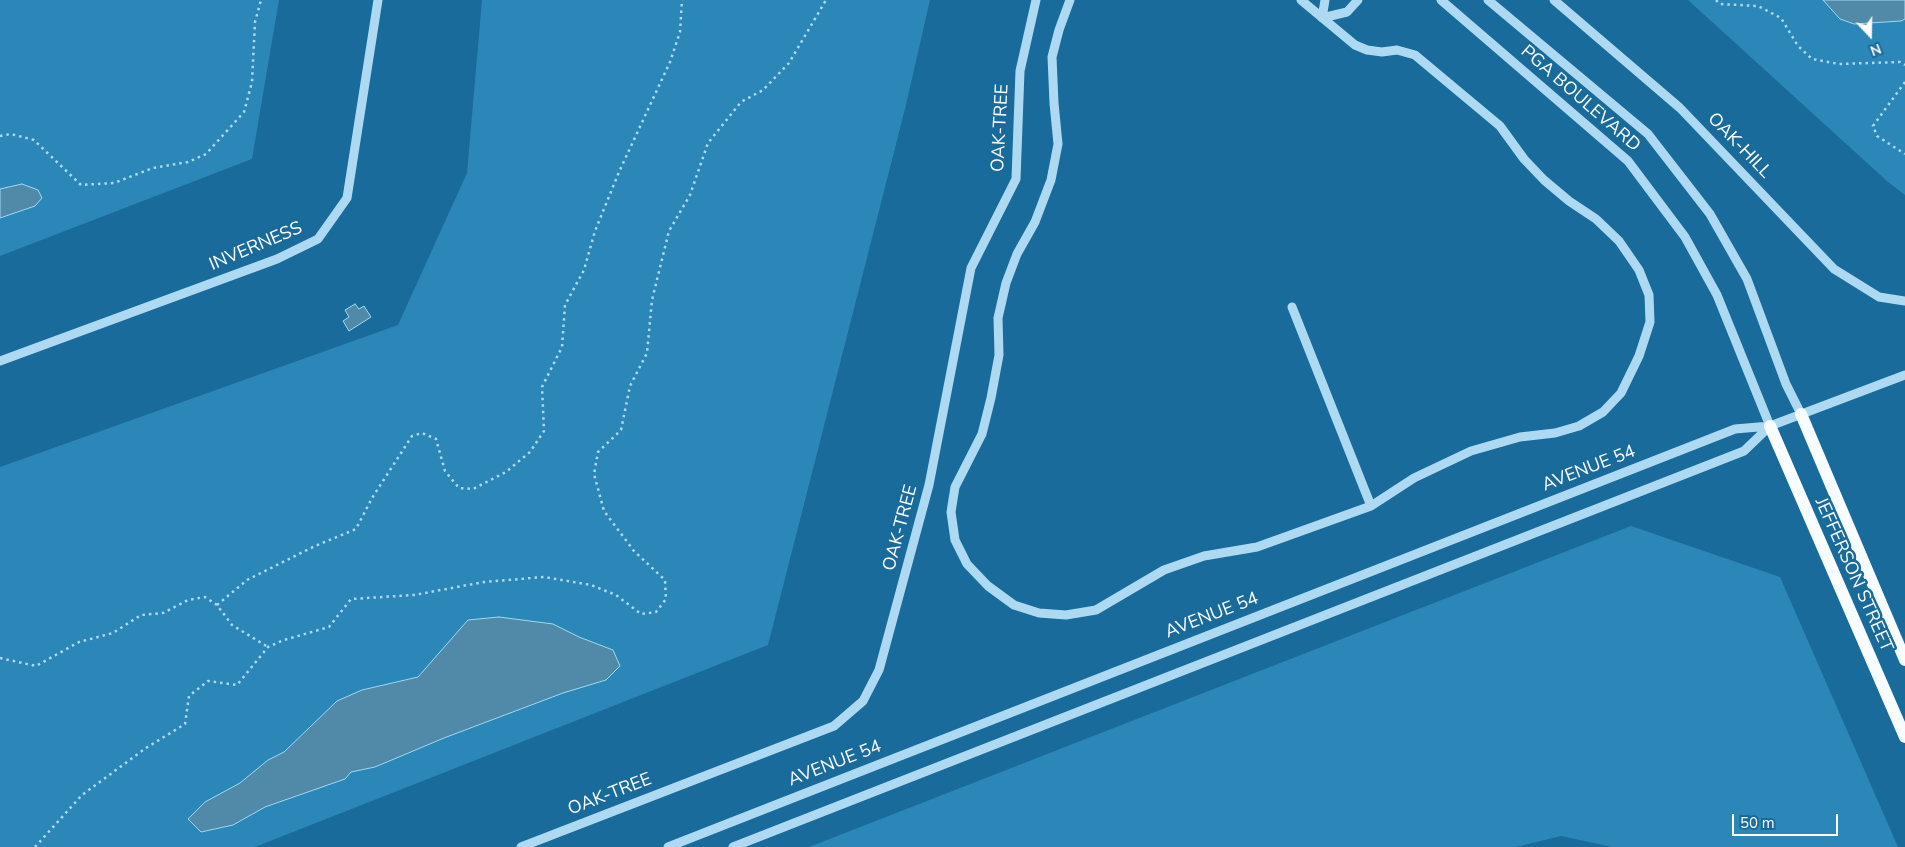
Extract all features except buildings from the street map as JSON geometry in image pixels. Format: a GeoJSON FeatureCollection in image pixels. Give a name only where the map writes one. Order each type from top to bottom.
{"type":"FeatureCollection","features":[{"type":"Feature","properties":{"kind":"main road","name":"JEFFERSON STREET"},"geometry":{"type":"LineString","coordinates":[[1801,414],[1905,660]]}},
{"type":"Feature","properties":{"kind":"main road","name":"JEFFERSON STREET"},"geometry":{"type":"LineString","coordinates":[[1770,426],[1905,737]]}},
{"type":"Feature","properties":{"kind":"street","name":"INVERNESS"},"geometry":{"type":"LineString","coordinates":[[0,361],[276,259],[318,239],[346,198],[378,0]]}},
{"type":"Feature","properties":{"kind":"street","name":"OAK-TREE"},"geometry":{"type":"LineString","coordinates":[[521,847],[834,726],[863,701],[879,670],[929,485],[971,268],[1016,179],[1020,71],[1036,0]]}},
{"type":"Feature","properties":{"kind":"street"},"geometry":{"type":"LineString","coordinates":[[1070,0],[1052,57],[1058,144],[1051,180],[1035,222],[1017,254],[1006,283],[998,318],[999,355],[991,398],[982,434],[955,487],[951,512],[955,540],[967,564],[988,586],[1014,605],[1039,613],[1066,615],[1096,610],[1164,570],[1204,556],[1257,547],[1371,506],[1414,478],[1471,451],[1520,436],[1555,433],[1579,426],[1603,412],[1621,393],[1640,356],[1650,322],[1649,295],[1639,270],[1618,241],[1596,218],[1569,201],[1544,180],[1524,159],[1500,126],[1415,55],[1397,50],[1382,52],[1368,50],[1355,45],[1301,0]]}},
{"type":"Feature","properties":{"kind":"street"},"geometry":{"type":"LineString","coordinates":[[1322,18],[1325,0]]}},
{"type":"Feature","properties":{"kind":"street"},"geometry":{"type":"LineString","coordinates":[[1322,18],[1347,12],[1358,0]]}},
{"type":"Feature","properties":{"kind":"street","name":"PGA BOULEVARD"},"geometry":{"type":"LineString","coordinates":[[1441,0],[1628,161],[1685,237],[1718,295],[1770,426]]}},
{"type":"Feature","properties":{"kind":"street","name":"PGA BOULEVARD"},"geometry":{"type":"LineString","coordinates":[[1488,0],[1648,134],[1710,214],[1747,279],[1786,384],[1801,414]]}},
{"type":"Feature","properties":{"kind":"street","name":"OAK-HILL"},"geometry":{"type":"LineString","coordinates":[[1554,0],[1680,108],[1834,269],[1878,297],[1905,301]]}},
{"type":"Feature","properties":{"kind":"street"},"geometry":{"type":"LineString","coordinates":[[1292,307],[1371,506]]}},
{"type":"Feature","properties":{"kind":"street","name":"AVENUE 54"},"geometry":{"type":"LineString","coordinates":[[668,847],[1735,429],[1770,426],[1905,374]]}},
{"type":"Feature","properties":{"kind":"street","name":"AVENUE 54"},"geometry":{"type":"LineString","coordinates":[[733,847],[1744,451],[1770,426]]}},
{"type":"Feature","properties":{"kind":"path"},"geometry":{"type":"LineString","coordinates":[[0,136],[11,134],[34,140],[81,185],[114,183],[153,168],[188,162],[206,154],[244,112],[252,82],[255,22],[261,0]]}},
{"type":"Feature","properties":{"kind":"path"},"geometry":{"type":"LineString","coordinates":[[217,605],[247,580],[315,546],[356,529],[372,498],[412,436],[422,434],[436,439],[445,471],[459,488],[474,489],[506,472],[530,452],[544,431],[542,387],[562,348],[565,305],[584,270],[595,231],[619,172],[670,62],[680,32],[682,0]]}},
{"type":"Feature","properties":{"kind":"path"},"geometry":{"type":"LineString","coordinates":[[35,847],[82,796],[146,748],[185,724],[189,696],[208,681],[236,685],[268,647],[284,640],[329,627],[351,599],[414,595],[484,582],[544,577],[592,585],[616,595],[641,614],[656,612],[666,599],[665,580],[634,551],[604,511],[594,474],[598,452],[621,430],[630,386],[647,353],[652,300],[669,231],[690,195],[708,143],[741,102],[763,90],[789,63],[826,0]]}},
{"type":"Feature","properties":{"kind":"path"},"geometry":{"type":"LineString","coordinates":[[1716,0],[1720,4],[1758,6],[1781,18],[1798,46],[1812,59],[1838,64],[1900,62],[1905,65]]}},
{"type":"Feature","properties":{"kind":"path"},"geometry":{"type":"LineString","coordinates":[[1905,82],[1873,126],[1877,136],[1905,154]]}},
{"type":"Feature","properties":{"kind":"path"},"geometry":{"type":"LineString","coordinates":[[0,658],[36,666],[79,642],[113,633],[141,615],[163,613],[188,600],[205,597],[217,605],[232,624],[268,647]]}},
{"type":"Feature","properties":{"kind":"shaded area"},"geometry":{"type":"Polygon","coordinates":[[[0,0],[279,0],[252,159],[0,256],[0,0]]]}},
{"type":"Feature","properties":{"kind":"shaded area"},"geometry":{"type":"Polygon","coordinates":[[[482,0],[930,0],[905,109],[768,645],[255,847],[0,847],[0,467],[398,325],[467,173],[482,0]]]}},
{"type":"Feature","properties":{"kind":"shaded area"},"geometry":{"type":"Polygon","coordinates":[[[1688,0],[1905,0],[1905,195],[1888,182],[1688,0]]]}},
{"type":"Feature","properties":{"kind":"shaded area"},"geometry":{"type":"Polygon","coordinates":[[[1823,0],[1905,0],[1905,19],[1901,21],[1854,24],[1840,19],[1823,0]]]}},
{"type":"Feature","properties":{"kind":"shaded area"},"geometry":{"type":"Polygon","coordinates":[[[22,184],[38,190],[42,198],[35,206],[0,218],[0,189],[22,184]]]}},
{"type":"Feature","properties":{"kind":"shaded area"},"geometry":{"type":"Polygon","coordinates":[[[355,304],[359,309],[364,306],[371,317],[349,331],[343,321],[349,317],[345,310],[355,304]]]}},
{"type":"Feature","properties":{"kind":"shaded area"},"geometry":{"type":"Polygon","coordinates":[[[1631,526],[1780,577],[1898,847],[1612,847],[1561,836],[1516,847],[809,847],[1631,526]]]}},
{"type":"Feature","properties":{"kind":"shaded area"},"geometry":{"type":"Polygon","coordinates":[[[499,617],[553,624],[579,637],[613,650],[620,666],[606,680],[563,693],[444,738],[375,767],[351,772],[345,779],[265,807],[233,825],[201,832],[188,819],[205,802],[240,783],[268,760],[284,752],[337,701],[362,690],[418,677],[468,620],[499,617]]]}}]}
